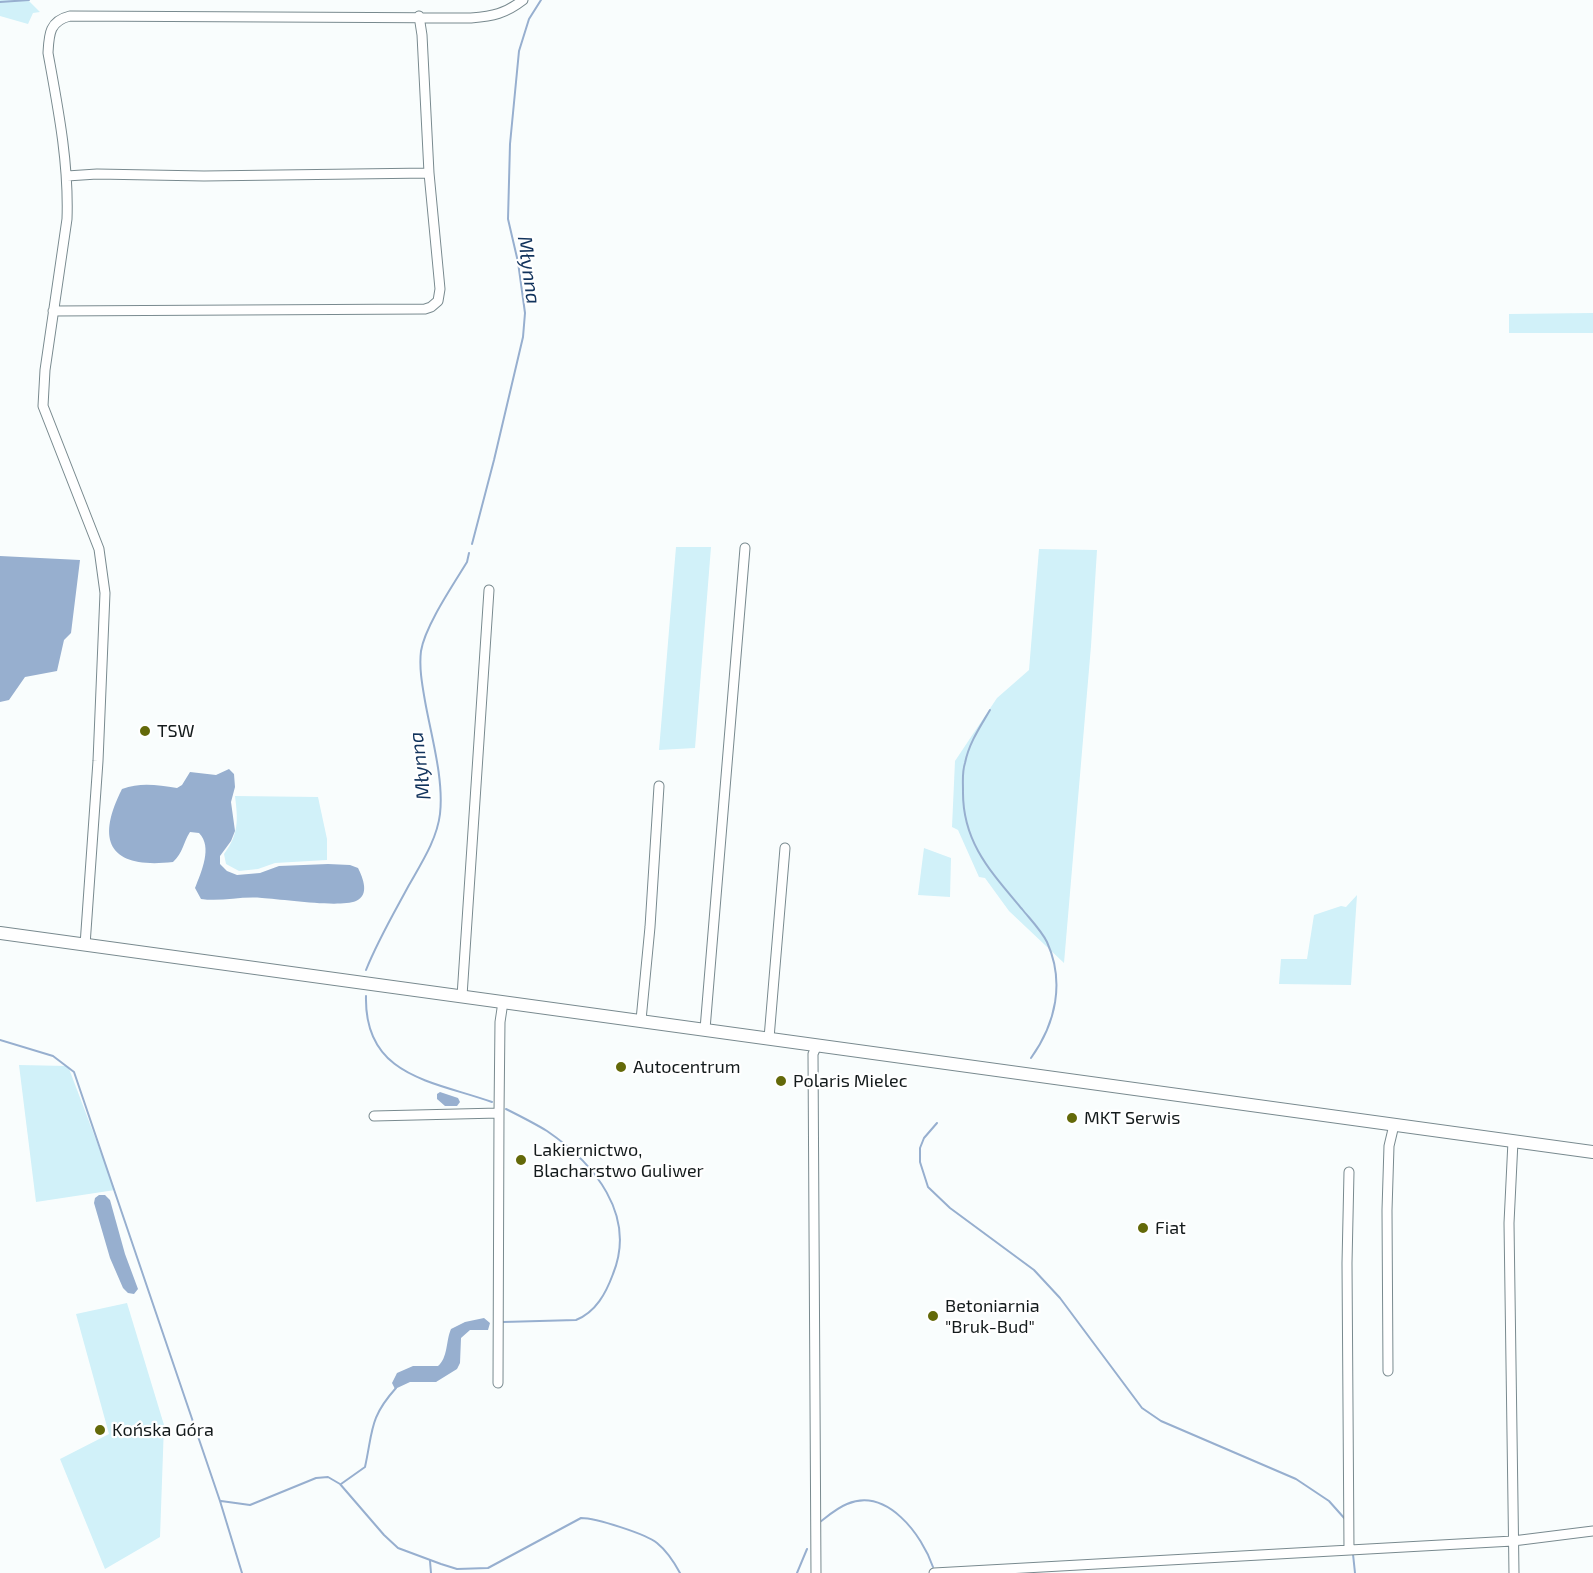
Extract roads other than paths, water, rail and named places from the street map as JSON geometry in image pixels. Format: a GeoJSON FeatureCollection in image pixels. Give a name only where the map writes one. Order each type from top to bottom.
{"type":"FeatureCollection","features":[{"type":"Feature","properties":{"kind":"street"},"geometry":{"type":"LineString","coordinates":[[85,945],[99,750],[105,593],[99,549],[43,406],[45,370],[67,219],[67,176],[48,53],[49,35],[53,24],[69,16],[471,18],[496,16],[514,8],[523,0]]}},
{"type":"Feature","properties":{"kind":"street"},"geometry":{"type":"LineString","coordinates":[[53,311],[425,309],[431,307],[438,301],[440,289],[429,173],[423,35],[419,16]]}},
{"type":"Feature","properties":{"kind":"street"},"geometry":{"type":"LineString","coordinates":[[67,176],[429,173]]}},
{"type":"Feature","properties":{"kind":"street"},"geometry":{"type":"LineString","coordinates":[[705,1029],[745,548]]}},
{"type":"Feature","properties":{"kind":"street"},"geometry":{"type":"LineString","coordinates":[[462,996],[489,590]]}},
{"type":"Feature","properties":{"kind":"street"},"geometry":{"type":"LineString","coordinates":[[641,1020],[650,927],[659,786]]}},
{"type":"Feature","properties":{"kind":"street"},"geometry":{"type":"LineString","coordinates":[[769,1038],[784,848]]}},
{"type":"Feature","properties":{"kind":"street"},"geometry":{"type":"LineString","coordinates":[[0,933],[1593,1152]]}},
{"type":"Feature","properties":{"kind":"street"},"geometry":{"type":"LineString","coordinates":[[498,1383],[500,1022],[503,1002]]}},
{"type":"Feature","properties":{"kind":"street"},"geometry":{"type":"LineString","coordinates":[[816,1573],[813,1054],[817,1045]]}},
{"type":"Feature","properties":{"kind":"street"},"geometry":{"type":"LineString","coordinates":[[374,1116],[499,1113]]}},
{"type":"Feature","properties":{"kind":"street"},"geometry":{"type":"LineString","coordinates":[[1388,1371],[1387,1210],[1389,1146],[1394,1125]]}},
{"type":"Feature","properties":{"kind":"street"},"geometry":{"type":"LineString","coordinates":[[1513,1141],[1509,1223],[1514,1573]]}},
{"type":"Feature","properties":{"kind":"street"},"geometry":{"type":"LineString","coordinates":[[1349,1173],[1347,1263],[1349,1550]]}},
{"type":"Feature","properties":{"kind":"street"},"geometry":{"type":"LineString","coordinates":[[934,1573],[1513,1541],[1593,1531]]}},
{"type":"Feature","properties":{"kind":"waterway"},"geometry":{"type":"LineString","coordinates":[[0,2],[29,0]]}},
{"type":"Feature","properties":{"kind":"waterway","name":"Młynna"},"geometry":{"type":"LineString","coordinates":[[472,544],[523,337],[525,313],[518,262],[508,219],[510,144],[519,51],[529,19],[541,0]]}},
{"type":"Feature","properties":{"kind":"waterway","name":"Młynna"},"geometry":{"type":"LineString","coordinates":[[366,970],[436,832],[440,814],[440,786],[422,682],[421,651],[428,630],[467,562],[469,553]]}},
{"type":"Feature","properties":{"kind":"waterway"},"geometry":{"type":"LineString","coordinates":[[990,710],[975,735],[967,756],[963,773],[964,809],[967,825],[980,855],[1042,933],[1053,957],[1056,987],[1052,1016],[1047,1031],[1031,1058]]}},
{"type":"Feature","properties":{"kind":"waterway","name":"Młynna"},"geometry":{"type":"LineString","coordinates":[[366,996],[368,1023],[377,1044],[389,1060],[406,1072],[426,1081],[492,1102]]}},
{"type":"Feature","properties":{"kind":"waterway"},"geometry":{"type":"LineString","coordinates":[[0,1040],[53,1056],[74,1072],[220,1501],[242,1573]]}},
{"type":"Feature","properties":{"kind":"waterway","name":"Młynna"},"geometry":{"type":"LineString","coordinates":[[503,1322],[576,1320],[583,1317],[595,1307],[607,1288],[619,1252],[619,1231],[615,1211],[607,1192],[595,1175],[581,1159],[547,1131],[506,1109]]}},
{"type":"Feature","properties":{"kind":"waterway"},"geometry":{"type":"LineString","coordinates":[[937,1123],[924,1138],[920,1148],[920,1162],[928,1187],[950,1208],[1034,1270],[1060,1298],[1142,1408],[1161,1421],[1296,1479],[1329,1501],[1345,1519]]}},
{"type":"Feature","properties":{"kind":"waterway","name":"Młynna"},"geometry":{"type":"LineString","coordinates":[[341,1484],[365,1467],[376,1417],[396,1388]]}},
{"type":"Feature","properties":{"kind":"waterway"},"geometry":{"type":"LineString","coordinates":[[221,1501],[250,1505],[316,1478],[328,1477],[340,1484],[398,1548],[457,1569],[488,1568],[581,1518],[609,1524],[651,1539],[667,1553],[680,1573]]}},
{"type":"Feature","properties":{"kind":"waterway"},"geometry":{"type":"LineString","coordinates":[[820,1522],[847,1504],[862,1501],[876,1502],[889,1508],[912,1529],[921,1541],[933,1567]]}},
{"type":"Feature","properties":{"kind":"waterway"},"geometry":{"type":"LineString","coordinates":[[797,1573],[807,1549]]}},
{"type":"Feature","properties":{"kind":"waterway"},"geometry":{"type":"LineString","coordinates":[[1353,1554],[1355,1573]]}},
{"type":"Feature","properties":{"kind":"waterway"},"geometry":{"type":"LineString","coordinates":[[430,1561],[431,1573]]}},
{"type":"Feature","properties":{"kind":"place","name":"TSW"},"geometry":{"type":"Point","coordinates":[145,731]}},
{"type":"Feature","properties":{"kind":"place","name":"Autocentrum"},"geometry":{"type":"Point","coordinates":[621,1067]}},
{"type":"Feature","properties":{"kind":"place","name":"Polaris Mielec"},"geometry":{"type":"Point","coordinates":[781,1081]}},
{"type":"Feature","properties":{"kind":"place","name":"MKT Serwis"},"geometry":{"type":"Point","coordinates":[1072,1118]}},
{"type":"Feature","properties":{"kind":"place","name":"Lakiernictwo, Blacharstwo Guliwer"},"geometry":{"type":"Point","coordinates":[521,1160]}},
{"type":"Feature","properties":{"kind":"place","name":"Fiat"},"geometry":{"type":"Point","coordinates":[1143,1228]}},
{"type":"Feature","properties":{"kind":"place","name":"Betoniarnia \"Bruk-Bud\""},"geometry":{"type":"Point","coordinates":[933,1316]}},
{"type":"Feature","properties":{"kind":"place","name":"Końska Góra"},"geometry":{"type":"Point","coordinates":[100,1430]}}]}
